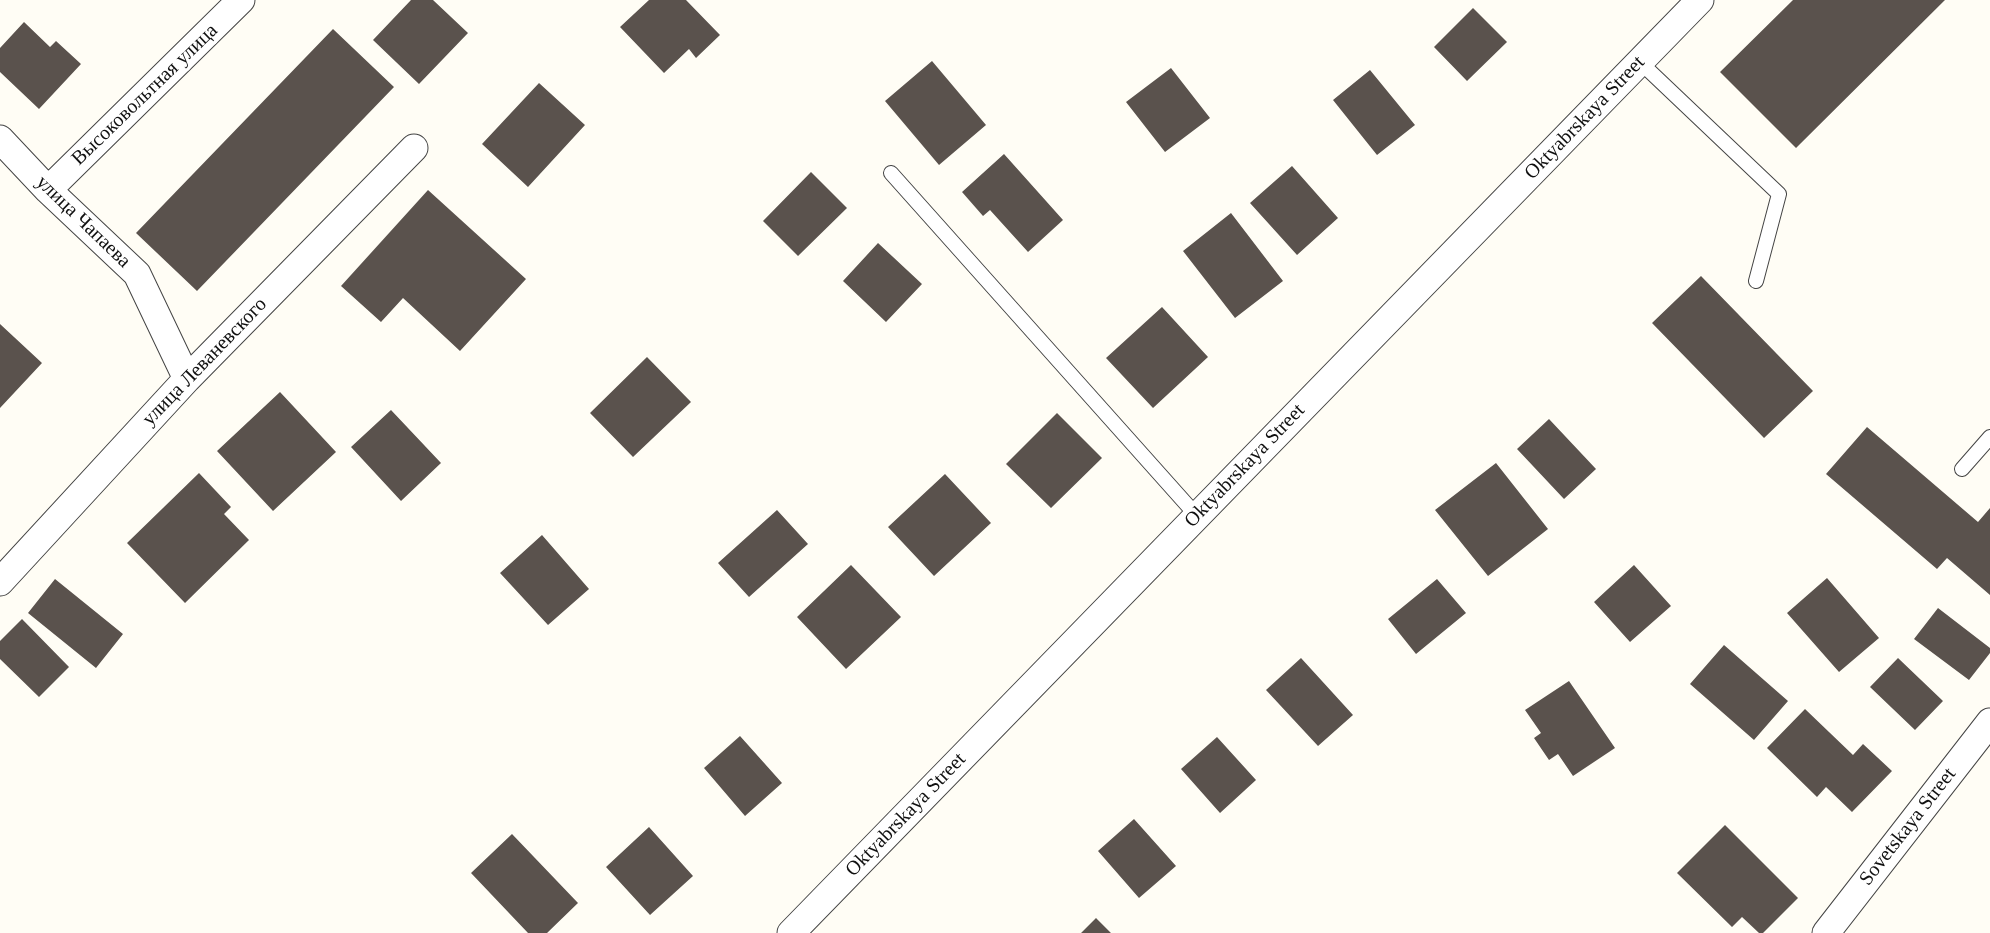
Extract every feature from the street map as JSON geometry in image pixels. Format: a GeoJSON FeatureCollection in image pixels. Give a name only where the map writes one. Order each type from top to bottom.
{"type":"FeatureCollection","features":[{"type":"Feature","properties":{"kind":"street","name":"Высоковольтная улица"},"geometry":{"type":"LineString","coordinates":[[48,190],[241,0]]}},
{"type":"Feature","properties":{"kind":"street","name":"Oktyabrskaya Street"},"geometry":{"type":"LineString","coordinates":[[791,933],[1700,0]]}},
{"type":"Feature","properties":{"kind":"street","name":"улица Чапаева"},"geometry":{"type":"LineString","coordinates":[[0,139],[48,190],[137,274],[187,379]]}},
{"type":"Feature","properties":{"kind":"street","name":"улица Леваневского"},"geometry":{"type":"LineString","coordinates":[[0,582],[187,379],[414,148]]}},
{"type":"Feature","properties":{"kind":"street","name":"Sovetskaya Street"},"geometry":{"type":"LineString","coordinates":[[1826,933],[1990,722]]}},
{"type":"Feature","properties":{"kind":"lane"},"geometry":{"type":"LineString","coordinates":[[1640,62],[1779,194],[1756,282]]}},
{"type":"Feature","properties":{"kind":"lane"},"geometry":{"type":"LineString","coordinates":[[891,173],[1197,516]]}},
{"type":"Feature","properties":{"kind":"lane"},"geometry":{"type":"LineString","coordinates":[[1962,469],[1990,436]]}},
{"type":"Feature","properties":{"kind":"building"},"geometry":{"type":"Polygon","coordinates":[[[411,0],[433,0],[468,33],[419,84],[373,40],[411,0]]]}},
{"type":"Feature","properties":{"kind":"building"},"geometry":{"type":"Polygon","coordinates":[[[649,0],[686,0],[720,35],[696,58],[689,49],[664,73],[620,27],[649,0]]]}},
{"type":"Feature","properties":{"kind":"building"},"geometry":{"type":"Polygon","coordinates":[[[1793,0],[1945,0],[1796,148],[1720,72],[1793,0]]]}},
{"type":"Feature","properties":{"kind":"building"},"geometry":{"type":"Polygon","coordinates":[[[1473,8],[1507,42],[1467,81],[1434,47],[1473,8]]]}},
{"type":"Feature","properties":{"kind":"building"},"geometry":{"type":"Polygon","coordinates":[[[24,22],[50,47],[56,41],[81,64],[39,109],[0,72],[0,48],[24,22]]]}},
{"type":"Feature","properties":{"kind":"building"},"geometry":{"type":"Polygon","coordinates":[[[333,29],[394,87],[197,291],[136,233],[333,29]]]}},
{"type":"Feature","properties":{"kind":"building"},"geometry":{"type":"Polygon","coordinates":[[[932,61],[986,125],[939,165],[885,101],[932,61]]]}},
{"type":"Feature","properties":{"kind":"building"},"geometry":{"type":"Polygon","coordinates":[[[1171,68],[1210,118],[1165,152],[1126,102],[1171,68]]]}},
{"type":"Feature","properties":{"kind":"building"},"geometry":{"type":"Polygon","coordinates":[[[1370,70],[1415,125],[1377,155],[1333,100],[1370,70]]]}},
{"type":"Feature","properties":{"kind":"building"},"geometry":{"type":"Polygon","coordinates":[[[539,83],[585,125],[528,187],[482,144],[539,83]]]}},
{"type":"Feature","properties":{"kind":"building"},"geometry":{"type":"Polygon","coordinates":[[[1004,154],[1063,220],[1028,252],[990,210],[983,216],[962,192],[1004,154]]]}},
{"type":"Feature","properties":{"kind":"building"},"geometry":{"type":"Polygon","coordinates":[[[1292,166],[1338,218],[1297,255],[1250,203],[1292,166]]]}},
{"type":"Feature","properties":{"kind":"building"},"geometry":{"type":"Polygon","coordinates":[[[811,172],[847,208],[798,256],[763,221],[811,172]]]}},
{"type":"Feature","properties":{"kind":"building"},"geometry":{"type":"Polygon","coordinates":[[[428,190],[526,279],[460,351],[403,298],[381,322],[341,286],[428,190]]]}},
{"type":"Feature","properties":{"kind":"building"},"geometry":{"type":"Polygon","coordinates":[[[1231,213],[1283,281],[1235,318],[1183,251],[1231,213]]]}},
{"type":"Feature","properties":{"kind":"building"},"geometry":{"type":"Polygon","coordinates":[[[878,243],[922,284],[886,322],[843,281],[878,243]]]}},
{"type":"Feature","properties":{"kind":"building"},"geometry":{"type":"Polygon","coordinates":[[[1701,276],[1813,391],[1764,438],[1652,323],[1701,276]]]}},
{"type":"Feature","properties":{"kind":"building"},"geometry":{"type":"Polygon","coordinates":[[[1162,307],[1208,357],[1153,408],[1106,358],[1162,307]]]}},
{"type":"Feature","properties":{"kind":"building"},"geometry":{"type":"Polygon","coordinates":[[[0,324],[42,363],[0,408],[0,324]]]}},
{"type":"Feature","properties":{"kind":"building"},"geometry":{"type":"Polygon","coordinates":[[[647,357],[691,402],[633,457],[590,413],[647,357]]]}},
{"type":"Feature","properties":{"kind":"building"},"geometry":{"type":"Polygon","coordinates":[[[280,392],[336,452],[273,511],[217,451],[280,392]]]}},
{"type":"Feature","properties":{"kind":"building"},"geometry":{"type":"Polygon","coordinates":[[[391,410],[441,463],[401,501],[351,447],[391,410]]]}},
{"type":"Feature","properties":{"kind":"building"},"geometry":{"type":"Polygon","coordinates":[[[1057,413],[1102,458],[1051,508],[1006,464],[1057,413]]]}},
{"type":"Feature","properties":{"kind":"building"},"geometry":{"type":"Polygon","coordinates":[[[1549,419],[1596,469],[1564,499],[1517,449],[1549,419]]]}},
{"type":"Feature","properties":{"kind":"building"},"geometry":{"type":"Polygon","coordinates":[[[1867,427],[1978,522],[1990,508],[1990,595],[1947,558],[1937,569],[1826,474],[1867,427]]]}},
{"type":"Feature","properties":{"kind":"building"},"geometry":{"type":"Polygon","coordinates":[[[1496,463],[1548,529],[1488,576],[1435,510],[1496,463]]]}},
{"type":"Feature","properties":{"kind":"building"},"geometry":{"type":"Polygon","coordinates":[[[199,473],[231,507],[224,514],[249,540],[185,603],[127,543],[199,473]]]}},
{"type":"Feature","properties":{"kind":"building"},"geometry":{"type":"Polygon","coordinates":[[[945,474],[991,523],[934,576],[888,527],[945,474]]]}},
{"type":"Feature","properties":{"kind":"building"},"geometry":{"type":"Polygon","coordinates":[[[777,510],[808,544],[749,597],[718,563],[777,510]]]}},
{"type":"Feature","properties":{"kind":"building"},"geometry":{"type":"Polygon","coordinates":[[[542,535],[589,589],[548,625],[500,573],[542,535]]]}},
{"type":"Feature","properties":{"kind":"building"},"geometry":{"type":"Polygon","coordinates":[[[851,565],[901,617],[846,669],[797,617],[851,565]]]}},
{"type":"Feature","properties":{"kind":"building"},"geometry":{"type":"Polygon","coordinates":[[[1634,565],[1671,606],[1630,642],[1594,602],[1634,565]]]}},
{"type":"Feature","properties":{"kind":"building"},"geometry":{"type":"Polygon","coordinates":[[[1827,578],[1879,638],[1839,672],[1787,613],[1827,578]]]}},
{"type":"Feature","properties":{"kind":"building"},"geometry":{"type":"Polygon","coordinates":[[[55,579],[123,634],[96,668],[28,613],[55,579]]]}},
{"type":"Feature","properties":{"kind":"building"},"geometry":{"type":"Polygon","coordinates":[[[1437,579],[1466,613],[1416,654],[1388,619],[1437,579]]]}},
{"type":"Feature","properties":{"kind":"building"},"geometry":{"type":"Polygon","coordinates":[[[1938,608],[1990,648],[1990,653],[1969,680],[1914,639],[1938,608]]]}},
{"type":"Feature","properties":{"kind":"building"},"geometry":{"type":"Polygon","coordinates":[[[22,619],[69,667],[39,697],[0,659],[0,641],[22,619]]]}},
{"type":"Feature","properties":{"kind":"building"},"geometry":{"type":"Polygon","coordinates":[[[1724,645],[1788,701],[1754,740],[1690,684],[1724,645]]]}},
{"type":"Feature","properties":{"kind":"building"},"geometry":{"type":"Polygon","coordinates":[[[1301,658],[1353,715],[1318,746],[1266,690],[1301,658]]]}},
{"type":"Feature","properties":{"kind":"building"},"geometry":{"type":"Polygon","coordinates":[[[1898,658],[1943,701],[1915,730],[1870,687],[1898,658]]]}},
{"type":"Feature","properties":{"kind":"building"},"geometry":{"type":"Polygon","coordinates":[[[1569,681],[1615,748],[1573,776],[1558,754],[1549,760],[1534,738],[1541,733],[1525,710],[1569,681]]]}},
{"type":"Feature","properties":{"kind":"building"},"geometry":{"type":"Polygon","coordinates":[[[1805,709],[1853,755],[1863,744],[1892,771],[1852,812],[1826,787],[1817,797],[1767,748],[1805,709]]]}},
{"type":"Feature","properties":{"kind":"building"},"geometry":{"type":"Polygon","coordinates":[[[740,736],[782,783],[745,816],[704,768],[740,736]]]}},
{"type":"Feature","properties":{"kind":"building"},"geometry":{"type":"Polygon","coordinates":[[[1217,737],[1256,780],[1220,813],[1181,769],[1217,737]]]}},
{"type":"Feature","properties":{"kind":"building"},"geometry":{"type":"Polygon","coordinates":[[[1134,819],[1176,866],[1139,898],[1098,851],[1134,819]]]}},
{"type":"Feature","properties":{"kind":"building"},"geometry":{"type":"Polygon","coordinates":[[[1725,825],[1798,898],[1763,933],[1759,933],[1742,917],[1732,927],[1677,873],[1725,825]]]}},
{"type":"Feature","properties":{"kind":"building"},"geometry":{"type":"Polygon","coordinates":[[[649,827],[693,876],[650,915],[606,867],[649,827]]]}},
{"type":"Feature","properties":{"kind":"building"},"geometry":{"type":"Polygon","coordinates":[[[512,834],[578,903],[547,933],[528,933],[471,873],[512,834]]]}},
{"type":"Feature","properties":{"kind":"building"},"geometry":{"type":"Polygon","coordinates":[[[1096,918],[1111,933],[1081,933],[1096,918]]]}}]}
